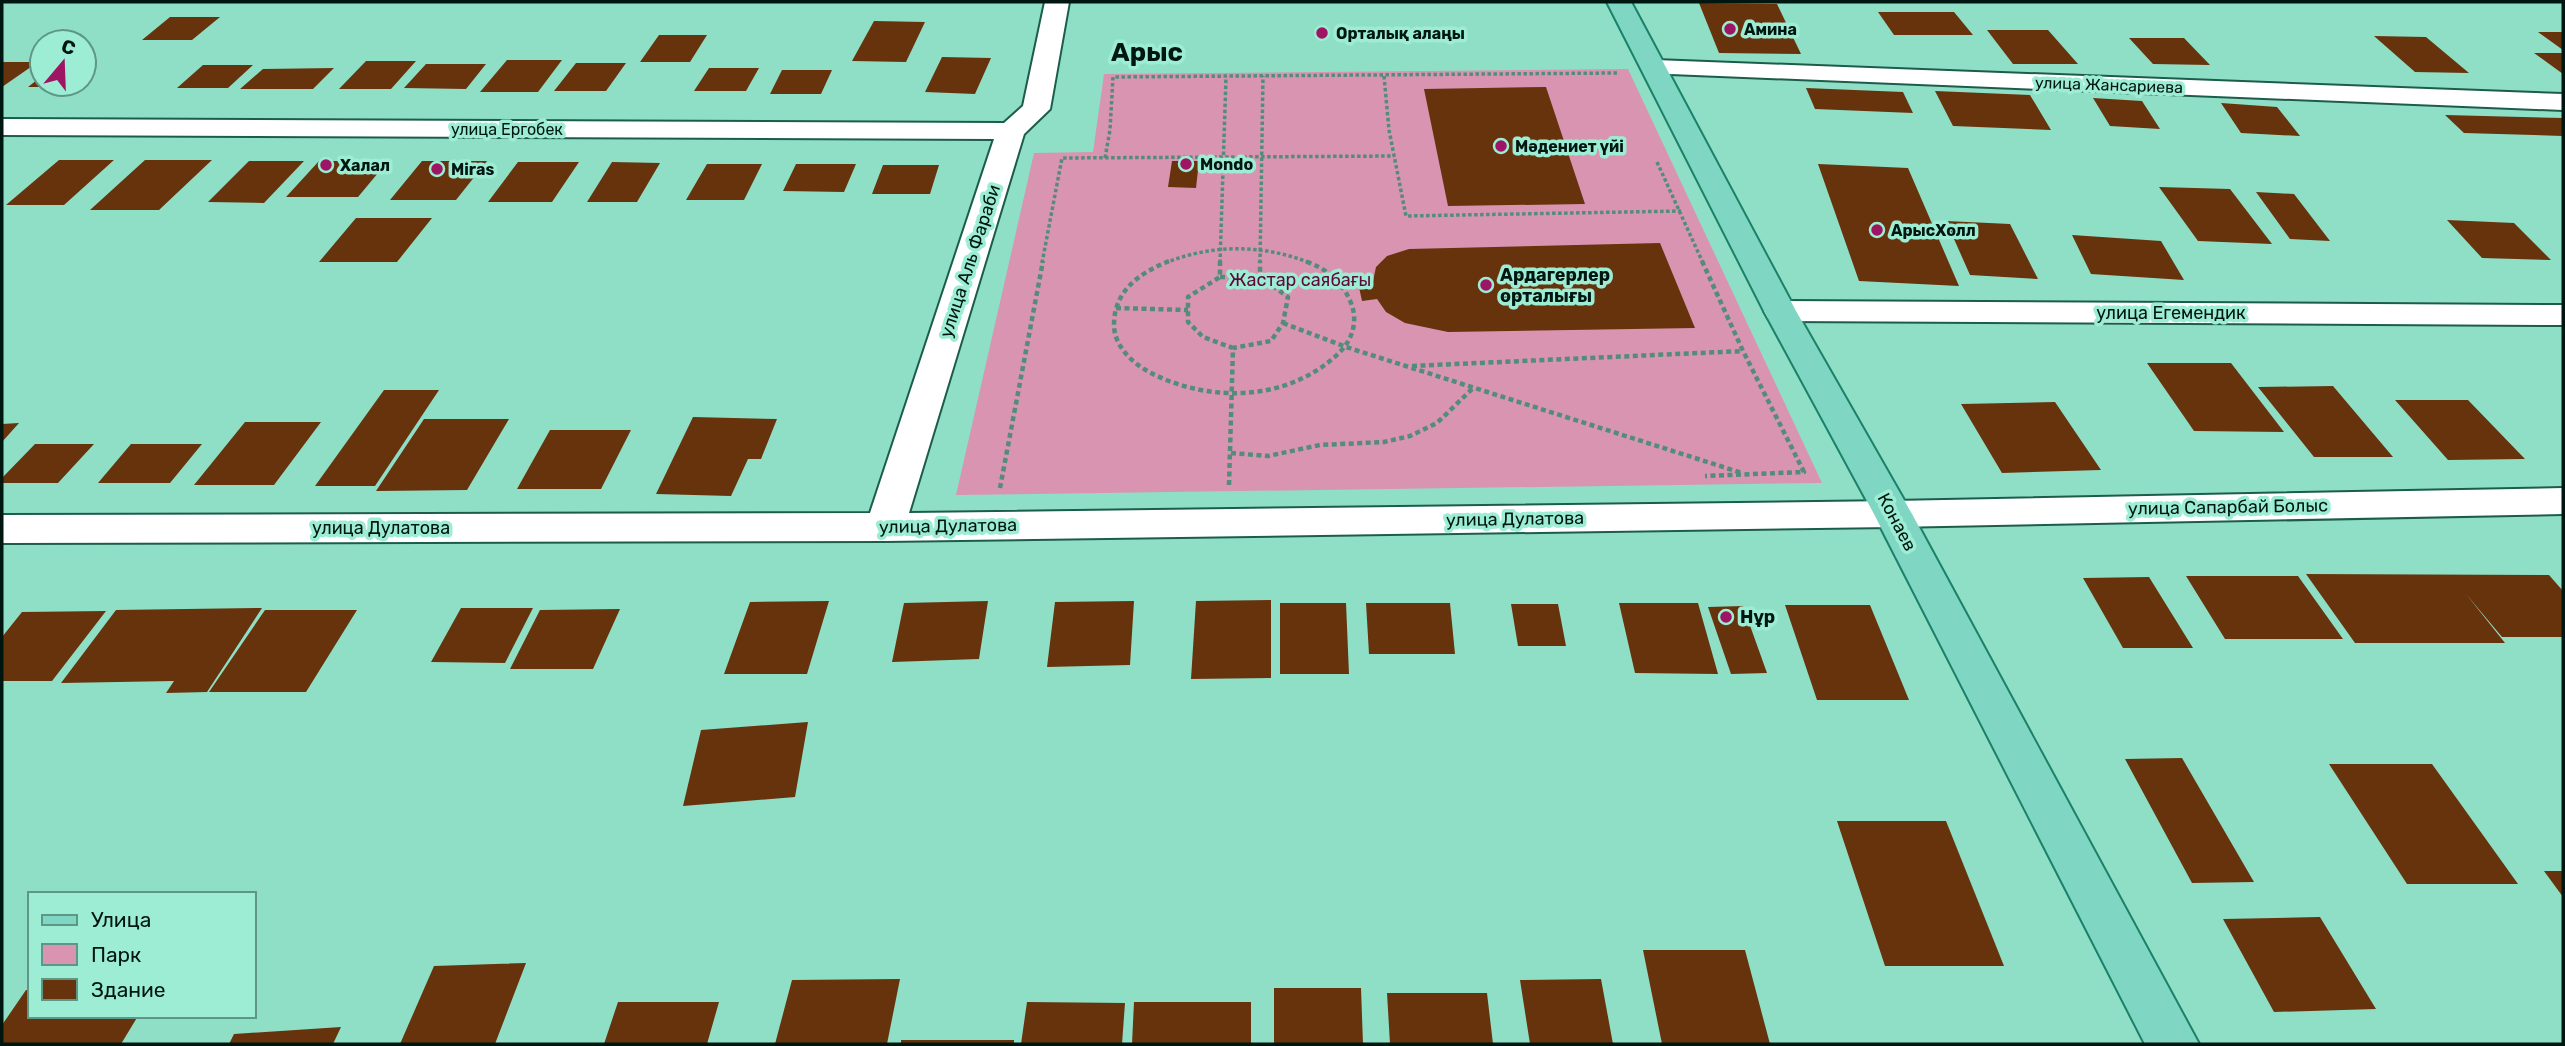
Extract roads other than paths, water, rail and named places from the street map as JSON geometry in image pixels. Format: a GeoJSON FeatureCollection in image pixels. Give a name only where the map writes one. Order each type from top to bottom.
{"type":"FeatureCollection","features":[{"type":"Feature","properties":{"kind":"main road","name":"Конаев"},"geometry":{"type":"LineString","coordinates":[[1619,2],[1631,73],[1780,311],[1893,514],[2174,1044]]}},
{"type":"Feature","properties":{"kind":"street","name":"улица Аль Фараби"},"geometry":{"type":"LineString","coordinates":[[885,527],[1011,131],[1036,109],[1057,2]]}},
{"type":"Feature","properties":{"kind":"street","name":"улица Жансариева"},"geometry":{"type":"LineString","coordinates":[[1631,73],[2563,102]]}},
{"type":"Feature","properties":{"kind":"street","name":"улица Ергобек"},"geometry":{"type":"LineString","coordinates":[[2,127],[1011,131]]}},
{"type":"Feature","properties":{"kind":"street","name":"улица Егемендик"},"geometry":{"type":"LineString","coordinates":[[1780,311],[2563,315]]}},
{"type":"Feature","properties":{"kind":"street","name":"улица Cапарбай Болыс"},"geometry":{"type":"LineString","coordinates":[[1893,514],[2563,501]]}},
{"type":"Feature","properties":{"kind":"street","name":"улица Дулатова"},"geometry":{"type":"LineString","coordinates":[[2,529],[885,527],[1893,514]]}},
{"type":"Feature","properties":{"kind":"place","name":"Амина"},"geometry":{"type":"Point","coordinates":[1730,29]}},
{"type":"Feature","properties":{"kind":"place","name":"Орталық алаңы"},"geometry":{"type":"Point","coordinates":[1322,33]}},
{"type":"Feature","properties":{"kind":"place","name":"Mәдениет үйі"},"geometry":{"type":"Point","coordinates":[1501,146]}},
{"type":"Feature","properties":{"kind":"place","name":"Mondo"},"geometry":{"type":"Point","coordinates":[1186,164]}},
{"type":"Feature","properties":{"kind":"place","name":"Халал"},"geometry":{"type":"Point","coordinates":[326,165]}},
{"type":"Feature","properties":{"kind":"place","name":"Miras"},"geometry":{"type":"Point","coordinates":[437,169]}},
{"type":"Feature","properties":{"kind":"place","name":"АрысХолл"},"geometry":{"type":"Point","coordinates":[1877,230]}},
{"type":"Feature","properties":{"kind":"place","name":"Ардагерлер орталығы"},"geometry":{"type":"Point","coordinates":[1486,285]}},
{"type":"Feature","properties":{"kind":"place","name":"Нұр"},"geometry":{"type":"Point","coordinates":[1726,617]}},
{"type":"Feature","properties":{"kind":"district","name":"Арыс"},"geometry":{"type":"Point","coordinates":[1147,52]}},
{"type":"Feature","properties":{"kind":"park label","name":"Жастар саябағы"},"geometry":{"type":"Point","coordinates":[1300,280]}}]}
